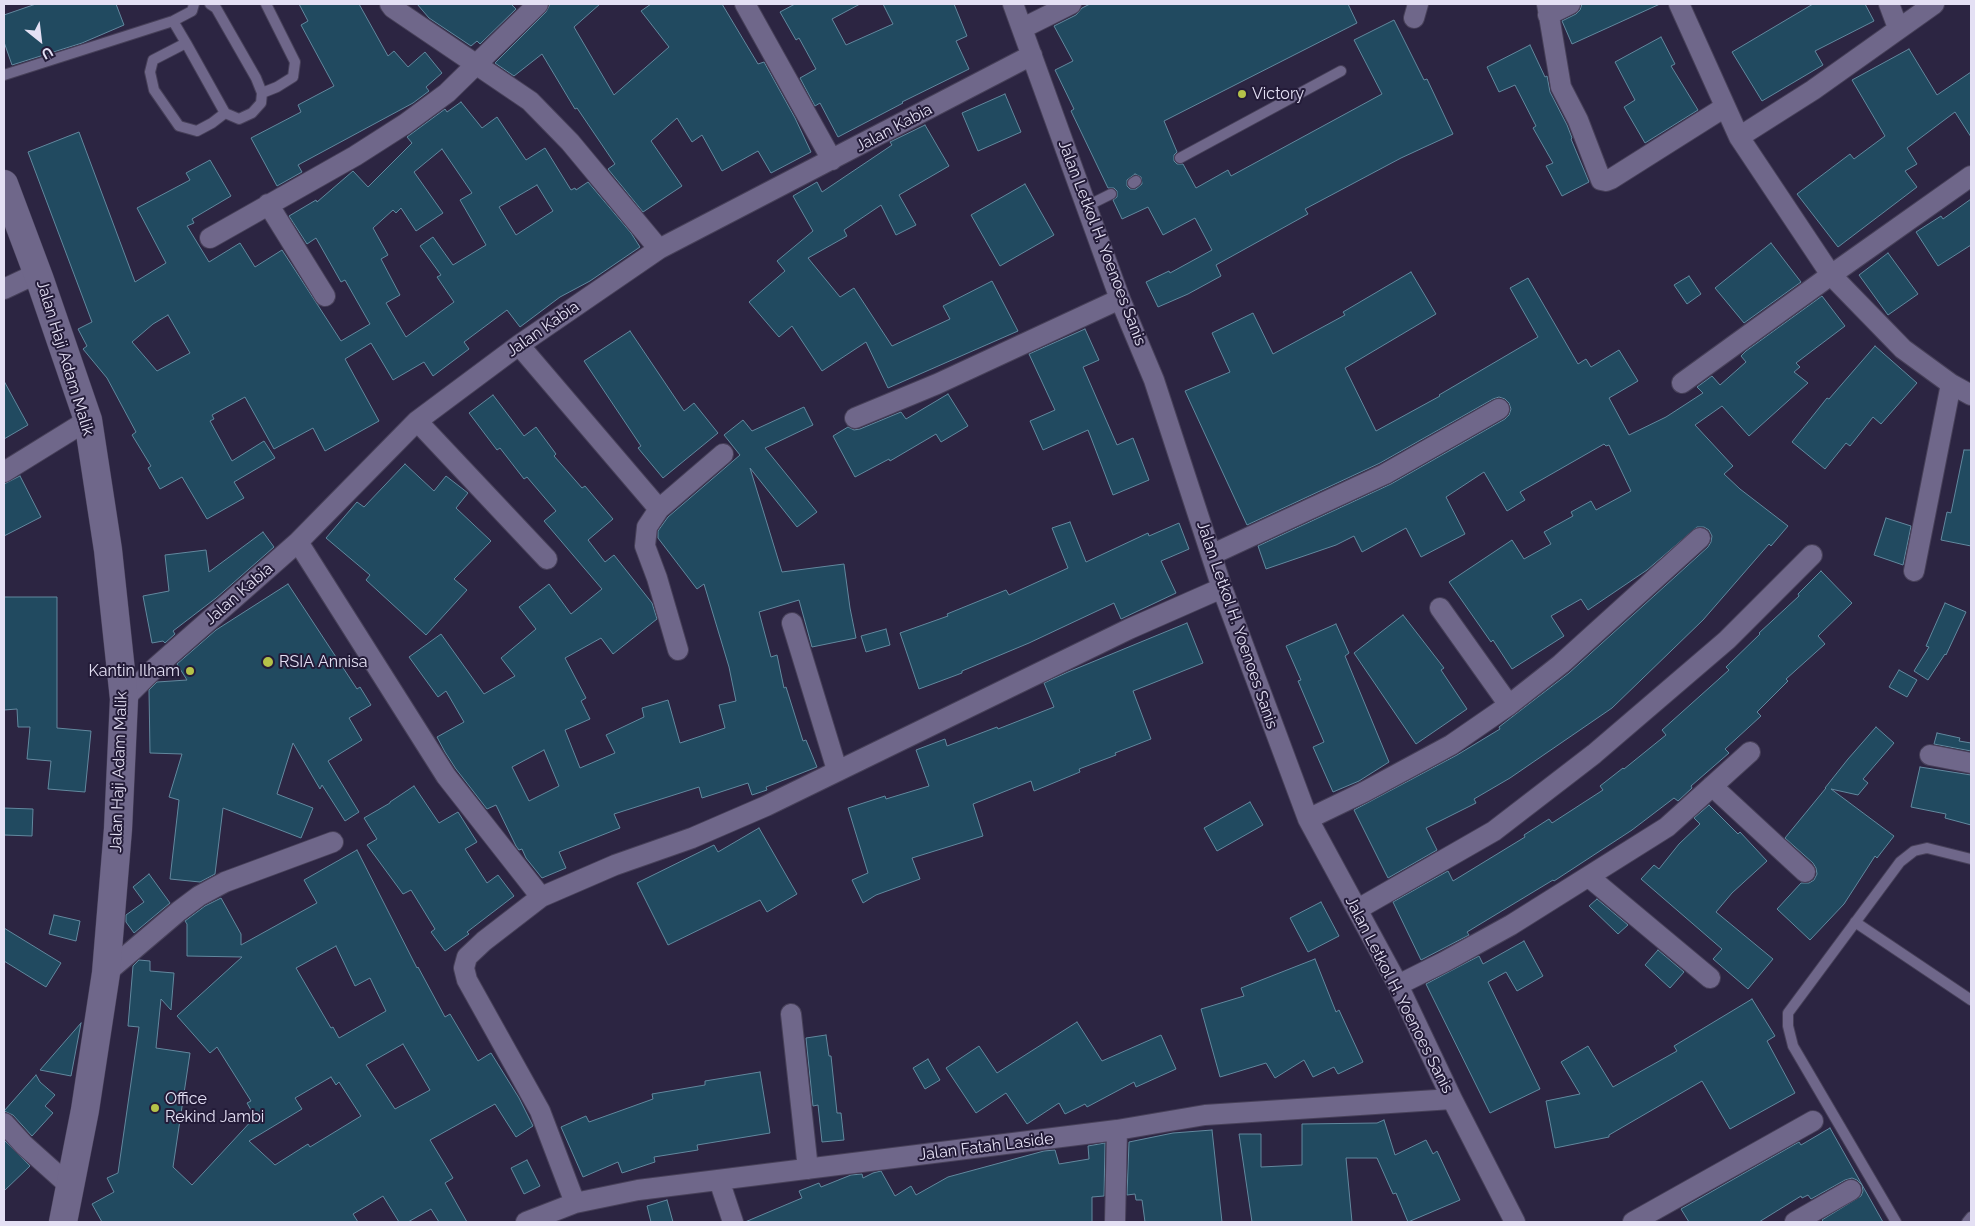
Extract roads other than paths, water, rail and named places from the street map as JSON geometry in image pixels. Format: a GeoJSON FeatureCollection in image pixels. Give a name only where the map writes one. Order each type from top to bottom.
{"type":"FeatureCollection","features":[{"type":"Feature","properties":{"kind":"main road","name":"Jalan Haji Adam Malik"},"geometry":{"type":"LineString","coordinates":[[4,184],[38,273],[88,420],[108,550],[124,699],[118,829],[106,973],[71,1187],[63,1222]]}},
{"type":"Feature","properties":{"kind":"street"},"geometry":{"type":"LineString","coordinates":[[390,4],[393,8],[530,101],[570,142],[659,249]]}},
{"type":"Feature","properties":{"kind":"street"},"geometry":{"type":"LineString","coordinates":[[210,238],[355,156],[405,124],[446,92],[538,4]]}},
{"type":"Feature","properties":{"kind":"street"},"geometry":{"type":"LineString","coordinates":[[745,4],[832,160]]}},
{"type":"Feature","properties":{"kind":"street","name":"Jalan Letkol H. Yoenoes Sanis"},"geometry":{"type":"LineString","coordinates":[[1014,4],[1120,299],[1154,380],[1213,554],[1222,588],[1308,820],[1398,985],[1452,1099],[1515,1222]]}},
{"type":"Feature","properties":{"kind":"street"},"geometry":{"type":"LineString","coordinates":[[1024,28],[1071,4]]}},
{"type":"Feature","properties":{"kind":"street"},"geometry":{"type":"LineString","coordinates":[[1570,4],[1547,9],[1561,87],[1578,120],[1601,180],[1611,179],[1725,107]]}},
{"type":"Feature","properties":{"kind":"street"},"geometry":{"type":"LineString","coordinates":[[1679,4],[1739,137],[1831,275],[1903,349],[1951,384],[1971,395]]}},
{"type":"Feature","properties":{"kind":"street"},"geometry":{"type":"LineString","coordinates":[[1889,4],[1898,28]]}},
{"type":"Feature","properties":{"kind":"street"},"geometry":{"type":"LineString","coordinates":[[1739,137],[1813,90],[1934,4]]}},
{"type":"Feature","properties":{"kind":"street","name":"Jalan Kabia"},"geometry":{"type":"LineString","coordinates":[[124,699],[156,667],[298,542],[417,421],[518,345],[659,249],[1032,55]]}},
{"type":"Feature","properties":{"kind":"street"},"geometry":{"type":"LineString","coordinates":[[1682,383],[1971,176]]}},
{"type":"Feature","properties":{"kind":"street"},"geometry":{"type":"LineString","coordinates":[[268,204],[325,296]]}},
{"type":"Feature","properties":{"kind":"street"},"geometry":{"type":"LineString","coordinates":[[4,289],[38,273]]}},
{"type":"Feature","properties":{"kind":"street"},"geometry":{"type":"LineString","coordinates":[[856,418],[937,384],[1120,299]]}},
{"type":"Feature","properties":{"kind":"street"},"geometry":{"type":"LineString","coordinates":[[518,345],[659,509]]}},
{"type":"Feature","properties":{"kind":"street"},"geometry":{"type":"LineString","coordinates":[[1914,571],[1951,384]]}},
{"type":"Feature","properties":{"kind":"street"},"geometry":{"type":"LineString","coordinates":[[1213,554],[1385,474],[1499,409]]}},
{"type":"Feature","properties":{"kind":"street"},"geometry":{"type":"LineString","coordinates":[[4,472],[88,420]]}},
{"type":"Feature","properties":{"kind":"street"},"geometry":{"type":"LineString","coordinates":[[417,421],[546,558]]}},
{"type":"Feature","properties":{"kind":"street"},"geometry":{"type":"LineString","coordinates":[[678,650],[657,578],[645,546],[647,527],[659,509],[723,454]]}},
{"type":"Feature","properties":{"kind":"street"},"geometry":{"type":"LineString","coordinates":[[1308,820],[1451,745],[1509,705],[1561,664],[1700,538]]}},
{"type":"Feature","properties":{"kind":"street"},"geometry":{"type":"LineString","coordinates":[[298,542],[446,776],[541,897]]}},
{"type":"Feature","properties":{"kind":"street"},"geometry":{"type":"LineString","coordinates":[[1358,909],[1494,831],[1594,754],[1727,640],[1812,555]]}},
{"type":"Feature","properties":{"kind":"street"},"geometry":{"type":"LineString","coordinates":[[575,1203],[540,1111],[482,1010],[467,980],[464,968],[467,957],[484,941],[541,897],[615,865],[692,838],[766,806],[1129,629],[1222,588]]}},
{"type":"Feature","properties":{"kind":"street"},"geometry":{"type":"LineString","coordinates":[[1440,608],[1509,705]]}},
{"type":"Feature","properties":{"kind":"street"},"geometry":{"type":"LineString","coordinates":[[792,624],[837,770]]}},
{"type":"Feature","properties":{"kind":"street"},"geometry":{"type":"LineString","coordinates":[[1398,985],[1503,929],[1667,827],[1750,752]]}},
{"type":"Feature","properties":{"kind":"street"},"geometry":{"type":"LineString","coordinates":[[1930,755],[1971,763]]}},
{"type":"Feature","properties":{"kind":"street"},"geometry":{"type":"LineString","coordinates":[[1712,786],[1805,872]]}},
{"type":"Feature","properties":{"kind":"street"},"geometry":{"type":"LineString","coordinates":[[106,973],[199,896],[225,882],[333,842]]}},
{"type":"Feature","properties":{"kind":"street"},"geometry":{"type":"LineString","coordinates":[[1588,877],[1710,978]]}},
{"type":"Feature","properties":{"kind":"street"},"geometry":{"type":"LineString","coordinates":[[791,1014],[808,1169]]}},
{"type":"Feature","properties":{"kind":"street","name":"Jalan Fatah Laside"},"geometry":{"type":"LineString","coordinates":[[526,1222],[575,1203],[638,1190],[1117,1130],[1205,1115],[1452,1099]]}},
{"type":"Feature","properties":{"kind":"street"},"geometry":{"type":"LineString","coordinates":[[1633,1222],[1813,1120]]}},
{"type":"Feature","properties":{"kind":"street"},"geometry":{"type":"LineString","coordinates":[[4,1122],[24,1146],[71,1187]]}},
{"type":"Feature","properties":{"kind":"street"},"geometry":{"type":"LineString","coordinates":[[1115,1222],[1117,1130]]}},
{"type":"Feature","properties":{"kind":"street"},"geometry":{"type":"LineString","coordinates":[[719,1180],[733,1222]]}},
{"type":"Feature","properties":{"kind":"street"},"geometry":{"type":"LineString","coordinates":[[1795,1222],[1850,1190]]}},
{"type":"Feature","properties":{"kind":"lane"},"geometry":{"type":"LineString","coordinates":[[4,75],[174,21],[192,11],[194,4]]}},
{"type":"Feature","properties":{"kind":"lane"},"geometry":{"type":"LineString","coordinates":[[262,93],[277,87],[293,77],[295,62],[266,4]]}},
{"type":"Feature","properties":{"kind":"lane"},"geometry":{"type":"LineString","coordinates":[[174,21],[225,113],[239,119],[252,113],[261,103],[262,93],[217,5]]}},
{"type":"Feature","properties":{"kind":"lane"},"geometry":{"type":"LineString","coordinates":[[186,43],[153,60],[150,72],[154,90],[179,126],[198,131],[225,113]]}},
{"type":"Feature","properties":{"kind":"lane"},"geometry":{"type":"LineString","coordinates":[[1180,158],[1341,71]]}},
{"type":"Feature","properties":{"kind":"lane"},"geometry":{"type":"LineString","coordinates":[[1087,206],[1111,194]]}},
{"type":"Feature","properties":{"kind":"lane"},"geometry":{"type":"LineString","coordinates":[[1896,1222],[1793,1046],[1788,1026],[1788,1013],[1900,862],[1914,850],[1927,848],[1971,859]]}},
{"type":"Feature","properties":{"kind":"lane"},"geometry":{"type":"LineString","coordinates":[[1855,922],[1971,1000]]}},
{"type":"Feature","properties":{"kind":"lane"},"geometry":{"type":"LineString","coordinates":[[1967,1222],[1971,1217]]}},
{"type":"Feature","properties":{"kind":"place","name":"Victory"},"geometry":{"type":"Point","coordinates":[1242,94]}},
{"type":"Feature","properties":{"kind":"place","name":"RSIA Annisa"},"geometry":{"type":"Point","coordinates":[268,662]}},
{"type":"Feature","properties":{"kind":"place","name":"Kantin Ilham"},"geometry":{"type":"Point","coordinates":[190,671]}},
{"type":"Feature","properties":{"kind":"place","name":"Office Rekind Jambi"},"geometry":{"type":"Point","coordinates":[155,1108]}}]}
